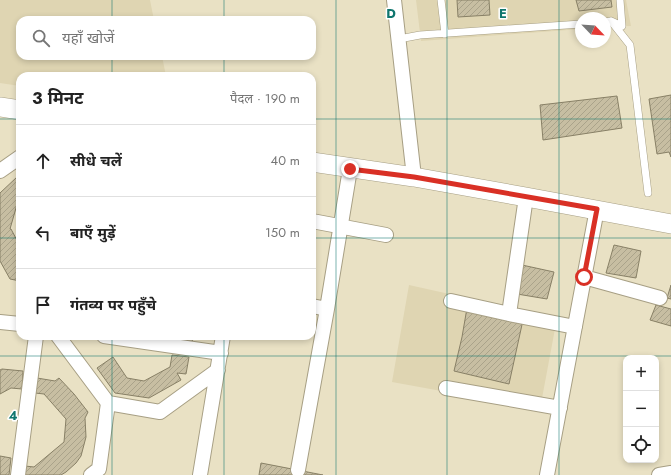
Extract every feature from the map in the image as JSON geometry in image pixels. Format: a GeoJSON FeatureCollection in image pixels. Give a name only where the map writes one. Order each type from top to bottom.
{"type":"FeatureCollection","features":[{"type":"Feature","properties":{"kind":"street"},"geometry":{"type":"LineString","coordinates":[[394,0],[414,177]]}},
{"type":"Feature","properties":{"kind":"street"},"geometry":{"type":"LineString","coordinates":[[0,107],[16,109]]}},
{"type":"Feature","properties":{"kind":"street"},"geometry":{"type":"LineString","coordinates":[[0,171],[16,160]]}},
{"type":"Feature","properties":{"kind":"street"},"geometry":{"type":"LineString","coordinates":[[316,163],[350,169],[414,177],[526,196],[671,224]]}},
{"type":"Feature","properties":{"kind":"street"},"geometry":{"type":"LineString","coordinates":[[298,470],[350,169]]}},
{"type":"Feature","properties":{"kind":"street"},"geometry":{"type":"LineString","coordinates":[[509,314],[526,196]]}},
{"type":"Feature","properties":{"kind":"street"},"geometry":{"type":"LineString","coordinates":[[547,475],[597,209]]}},
{"type":"Feature","properties":{"kind":"street"},"geometry":{"type":"LineString","coordinates":[[316,222],[386,235]]}},
{"type":"Feature","properties":{"kind":"street"},"geometry":{"type":"LineString","coordinates":[[584,277],[660,298]]}},
{"type":"Feature","properties":{"kind":"street"},"geometry":{"type":"LineString","coordinates":[[451,301],[575,327]]}},
{"type":"Feature","properties":{"kind":"street"},"geometry":{"type":"LineString","coordinates":[[316,307],[327,309]]}},
{"type":"Feature","properties":{"kind":"street"},"geometry":{"type":"LineString","coordinates":[[0,322],[16,324]]}},
{"type":"Feature","properties":{"kind":"street"},"geometry":{"type":"LineString","coordinates":[[18,475],[35,340]]}},
{"type":"Feature","properties":{"kind":"street"},"geometry":{"type":"LineString","coordinates":[[61,340],[108,403],[160,412],[218,370]]}},
{"type":"Feature","properties":{"kind":"street"},"geometry":{"type":"LineString","coordinates":[[131,340],[220,353]]}},
{"type":"Feature","properties":{"kind":"street"},"geometry":{"type":"LineString","coordinates":[[200,475],[222,340]]}},
{"type":"Feature","properties":{"kind":"street"},"geometry":{"type":"LineString","coordinates":[[446,388],[560,408]]}},
{"type":"Feature","properties":{"kind":"street"},"geometry":{"type":"LineString","coordinates":[[91,475],[99,469],[108,403]]}},
{"type":"Feature","properties":{"kind":"street"},"geometry":{"type":"LineString","coordinates":[[659,475],[671,473]]}},
{"type":"Feature","properties":{"kind":"lane"},"geometry":{"type":"LineString","coordinates":[[441,0],[445,34]]}},
{"type":"Feature","properties":{"kind":"lane"},"geometry":{"type":"LineString","coordinates":[[611,23],[622,26],[620,0]]}},
{"type":"Feature","properties":{"kind":"lane"},"geometry":{"type":"LineString","coordinates":[[398,39],[420,35],[575,24]]}},
{"type":"Feature","properties":{"kind":"lane"},"geometry":{"type":"LineString","coordinates":[[611,25],[630,45],[648,193]]}},
{"type":"Feature","properties":{"kind":"shaded area"},"geometry":{"type":"Polygon","coordinates":[[[0,0],[150,0],[153,16],[16,16],[16,60],[163,60],[165,72],[16,72],[16,85],[0,83],[0,0]]]}},
{"type":"Feature","properties":{"kind":"shaded area"},"geometry":{"type":"Polygon","coordinates":[[[416,0],[626,0],[631,26],[611,27],[611,12],[575,12],[575,29],[421,41],[416,0]]]}},
{"type":"Feature","properties":{"kind":"shaded area"},"geometry":{"type":"Polygon","coordinates":[[[409,285],[557,318],[540,409],[392,382],[409,285]]]}},
{"type":"Feature","properties":{"kind":"building"},"geometry":{"type":"Polygon","coordinates":[[[457,0],[489,0],[490,15],[458,17],[457,0]]]}},
{"type":"Feature","properties":{"kind":"building"},"geometry":{"type":"Polygon","coordinates":[[[576,0],[611,0],[612,7],[579,11],[576,0]]]}},
{"type":"Feature","properties":{"kind":"building"},"geometry":{"type":"Polygon","coordinates":[[[671,95],[671,157],[669,152],[657,154],[649,99],[671,95]]]}},
{"type":"Feature","properties":{"kind":"building"},"geometry":{"type":"Polygon","coordinates":[[[617,96],[622,128],[543,140],[540,105],[617,96]]]}},
{"type":"Feature","properties":{"kind":"building"},"geometry":{"type":"Polygon","coordinates":[[[16,178],[16,208],[10,229],[16,238],[16,280],[10,279],[0,261],[0,193],[16,178]]]}},
{"type":"Feature","properties":{"kind":"building"},"geometry":{"type":"Polygon","coordinates":[[[614,245],[641,251],[636,278],[606,273],[614,245]]]}},
{"type":"Feature","properties":{"kind":"building"},"geometry":{"type":"Polygon","coordinates":[[[522,265],[554,272],[547,299],[517,294],[522,265]]]}},
{"type":"Feature","properties":{"kind":"building"},"geometry":{"type":"Polygon","coordinates":[[[671,285],[671,299],[667,298],[671,285]]]}},
{"type":"Feature","properties":{"kind":"building"},"geometry":{"type":"Polygon","coordinates":[[[656,305],[671,309],[671,326],[650,320],[656,305]]]}},
{"type":"Feature","properties":{"kind":"building"},"geometry":{"type":"Polygon","coordinates":[[[467,308],[523,320],[509,384],[454,371],[467,308]]]}},
{"type":"Feature","properties":{"kind":"building"},"geometry":{"type":"Polygon","coordinates":[[[171,340],[192,340],[192,343],[171,340]]]}},
{"type":"Feature","properties":{"kind":"building"},"geometry":{"type":"Polygon","coordinates":[[[172,355],[189,357],[186,374],[177,373],[181,380],[149,398],[115,393],[97,368],[113,357],[127,378],[144,381],[170,367],[172,355]]]}},
{"type":"Feature","properties":{"kind":"building"},"geometry":{"type":"Polygon","coordinates":[[[0,370],[23,371],[22,389],[11,388],[0,394],[0,370]]]}},
{"type":"Feature","properties":{"kind":"building"},"geometry":{"type":"Polygon","coordinates":[[[37,378],[55,381],[59,378],[88,412],[85,418],[86,437],[81,456],[76,463],[61,475],[24,475],[25,466],[34,467],[64,442],[66,419],[44,394],[35,393],[37,378]]]}},
{"type":"Feature","properties":{"kind":"building"},"geometry":{"type":"Polygon","coordinates":[[[0,456],[11,458],[9,475],[0,475],[0,456]]]}},
{"type":"Feature","properties":{"kind":"building"},"geometry":{"type":"Polygon","coordinates":[[[261,463],[323,475],[259,475],[261,463]]]}},
{"type":"Feature","properties":{"kind":"route"},"geometry":{"type":"LineString","coordinates":[[350,169],[414,177],[597,209],[584,277]]}}]}
